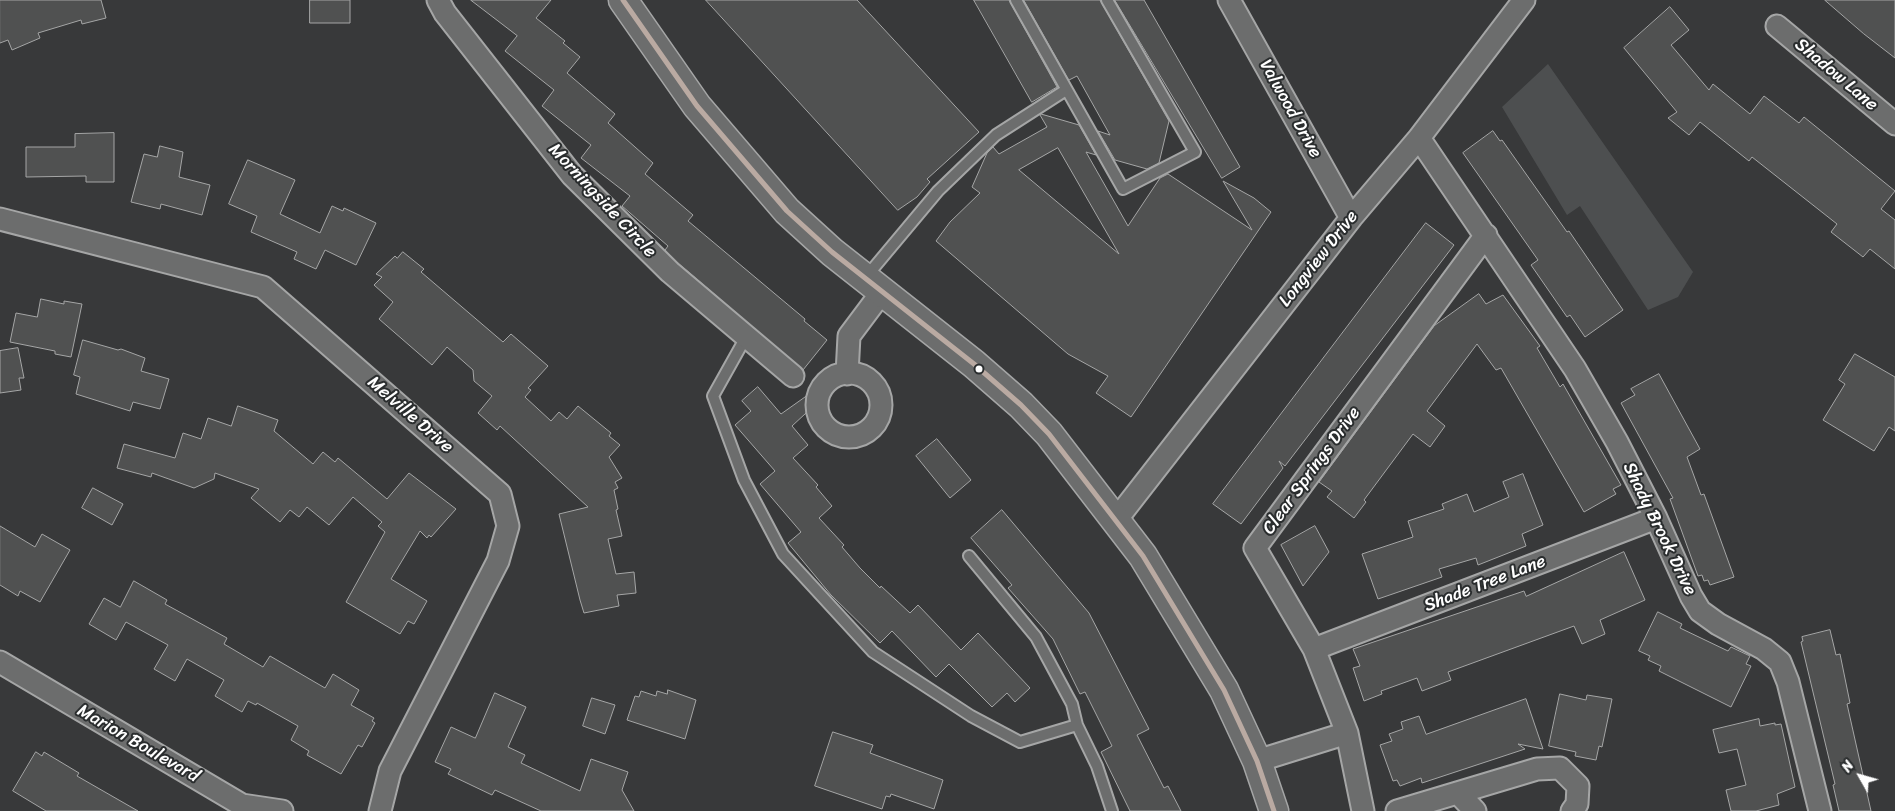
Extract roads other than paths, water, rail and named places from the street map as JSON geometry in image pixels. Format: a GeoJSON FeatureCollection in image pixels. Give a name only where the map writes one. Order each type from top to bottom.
{"type":"FeatureCollection","features":[{"type":"Feature","properties":{"kind":"main road"},"geometry":{"type":"LineString","coordinates":[[623,0],[697,106],[750,170],[788,211],[832,252],[967,358],[1020,405],[1048,434],[1143,556],[1224,690],[1257,761],[1274,811]]}},
{"type":"Feature","properties":{"kind":"street","name":"Morningside Circle"},"geometry":{"type":"LineString","coordinates":[[438,0],[445,13],[572,175],[670,272],[793,376]]}},
{"type":"Feature","properties":{"kind":"street","name":"Valwood Drive"},"geometry":{"type":"LineString","coordinates":[[1229,0],[1351,218]]}},
{"type":"Feature","properties":{"kind":"street","name":"Longview Drive"},"geometry":{"type":"LineString","coordinates":[[1116,520],[1351,218],[1419,138],[1524,0]]}},
{"type":"Feature","properties":{"kind":"street","name":"Shadow Lane"},"geometry":{"type":"LineString","coordinates":[[1777,26],[1895,124]]}},
{"type":"Feature","properties":{"kind":"street","name":"Shady Brook Drive"},"geometry":{"type":"LineString","coordinates":[[1419,138],[1575,370],[1617,442],[1656,518],[1691,596],[1700,611],[1718,624],[1764,649],[1780,662],[1788,682],[1820,811]]}},
{"type":"Feature","properties":{"kind":"street","name":"Melville Drive"},"geometry":{"type":"LineString","coordinates":[[0,219],[263,286],[500,494],[508,526],[498,561],[390,771],[380,811]]}},
{"type":"Feature","properties":{"kind":"street","name":"Clear Springs Drive"},"geometry":{"type":"LineString","coordinates":[[1364,811],[1347,733],[1314,649],[1255,548],[1486,235]]}},
{"type":"Feature","properties":{"kind":"street"},"geometry":{"type":"LineString","coordinates":[[847,374],[849,336],[874,285]]}},
{"type":"Feature","properties":{"kind":"street","name":"Shade Tree Lane"},"geometry":{"type":"LineString","coordinates":[[1314,649],[1656,518]]}},
{"type":"Feature","properties":{"kind":"street","name":"Marion Boulevard"},"geometry":{"type":"LineString","coordinates":[[0,662],[242,805],[282,811]]}},
{"type":"Feature","properties":{"kind":"street"},"geometry":{"type":"LineString","coordinates":[[1257,761],[1347,733]]}},
{"type":"Feature","properties":{"kind":"street"},"geometry":{"type":"LineString","coordinates":[[1397,811],[1537,769],[1560,768],[1578,786],[1577,804],[1572,811]]}},
{"type":"Feature","properties":{"kind":"street"},"geometry":{"type":"LineString","coordinates":[[1458,792],[1475,811]]}},
{"type":"Feature","properties":{"kind":"lane"},"geometry":{"type":"LineString","coordinates":[[1016,0],[1123,189],[1195,152],[1107,0]]}},
{"type":"Feature","properties":{"kind":"lane"},"geometry":{"type":"LineString","coordinates":[[874,285],[938,191],[996,134],[1066,90]]}},
{"type":"Feature","properties":{"kind":"lane"},"geometry":{"type":"LineString","coordinates":[[746,337],[713,396],[744,480],[784,554],[873,652],[971,716],[1020,742],[1078,726]]}},
{"type":"Feature","properties":{"kind":"lane"},"geometry":{"type":"LineString","coordinates":[[969,556],[1036,637],[1072,704],[1078,726],[1097,766],[1112,811]]}}]}
